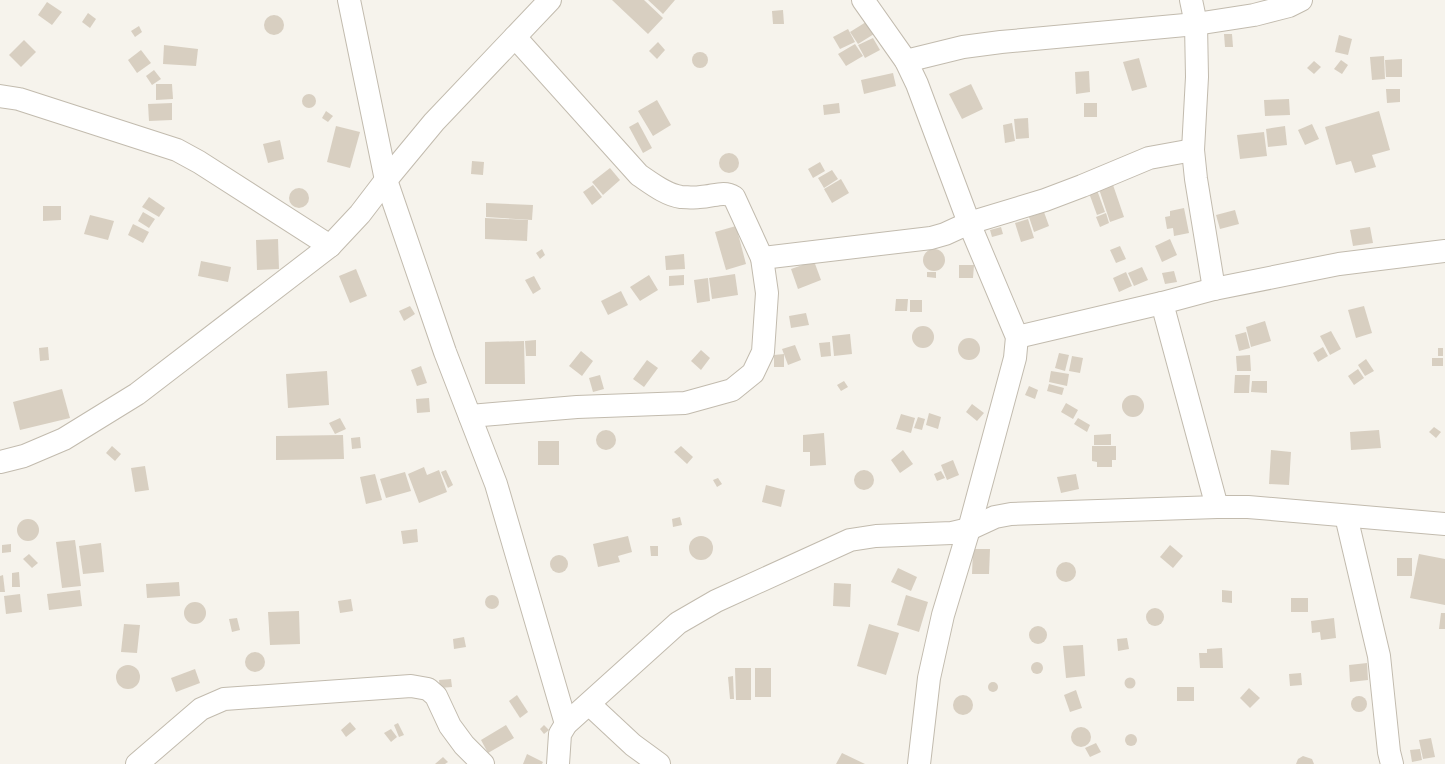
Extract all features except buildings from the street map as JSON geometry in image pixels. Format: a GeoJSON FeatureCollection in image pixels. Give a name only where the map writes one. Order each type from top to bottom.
{"type":"FeatureCollection","features":[{"type":"Feature","properties":{"kind":"street"},"geometry":{"type":"LineString","coordinates":[[348,0],[386,180],[445,352],[496,484],[566,724]]}},
{"type":"Feature","properties":{"kind":"street"},"geometry":{"type":"LineString","coordinates":[[0,462],[24,456],[64,439],[137,394],[330,246],[360,214],[434,122],[550,0]]}},
{"type":"Feature","properties":{"kind":"street"},"geometry":{"type":"LineString","coordinates":[[863,0],[906,61],[917,84],[969,223],[1017,337],[1015,358],[969,529],[943,615],[929,678],[919,764]]}},
{"type":"Feature","properties":{"kind":"street"},"geometry":{"type":"LineString","coordinates":[[1191,0],[1196,24],[1198,77],[1193,150],[1196,179],[1214,289]]}},
{"type":"Feature","properties":{"kind":"street"},"geometry":{"type":"LineString","coordinates":[[906,61],[963,46],[1196,24],[1254,15],[1289,6],[1301,0]]}},
{"type":"Feature","properties":{"kind":"street"},"geometry":{"type":"LineString","coordinates":[[470,416],[577,407],[685,403],[732,390],[753,373],[763,352],[767,293],[762,258],[734,198],[729,194],[723,193],[701,198],[679,197],[661,189],[639,176],[515,37]]}},
{"type":"Feature","properties":{"kind":"street"},"geometry":{"type":"LineString","coordinates":[[0,96],[19,99],[177,150],[199,162],[330,246]]}},
{"type":"Feature","properties":{"kind":"street"},"geometry":{"type":"LineString","coordinates":[[762,258],[931,238],[945,234],[969,223],[1045,200],[1149,158],[1193,150]]}},
{"type":"Feature","properties":{"kind":"street"},"geometry":{"type":"LineString","coordinates":[[1017,337],[1162,303],[1214,289],[1340,264],[1445,251]]}},
{"type":"Feature","properties":{"kind":"street"},"geometry":{"type":"LineString","coordinates":[[1162,303],[1217,507]]}},
{"type":"Feature","properties":{"kind":"street"},"geometry":{"type":"LineString","coordinates":[[558,764],[560,734],[566,724],[678,623],[716,601],[850,540],[876,536],[952,533],[969,529],[995,517],[1010,514],[1217,507],[1248,507],[1445,524]]}},
{"type":"Feature","properties":{"kind":"street"},"geometry":{"type":"LineString","coordinates":[[1346,516],[1379,656],[1389,752],[1392,764]]}},
{"type":"Feature","properties":{"kind":"street"},"geometry":{"type":"LineString","coordinates":[[136,764],[201,709],[224,699],[411,686],[428,689],[436,696],[450,726],[464,745],[482,764]]}},
{"type":"Feature","properties":{"kind":"street"},"geometry":{"type":"LineString","coordinates":[[589,704],[633,745],[659,764]]}}]}
